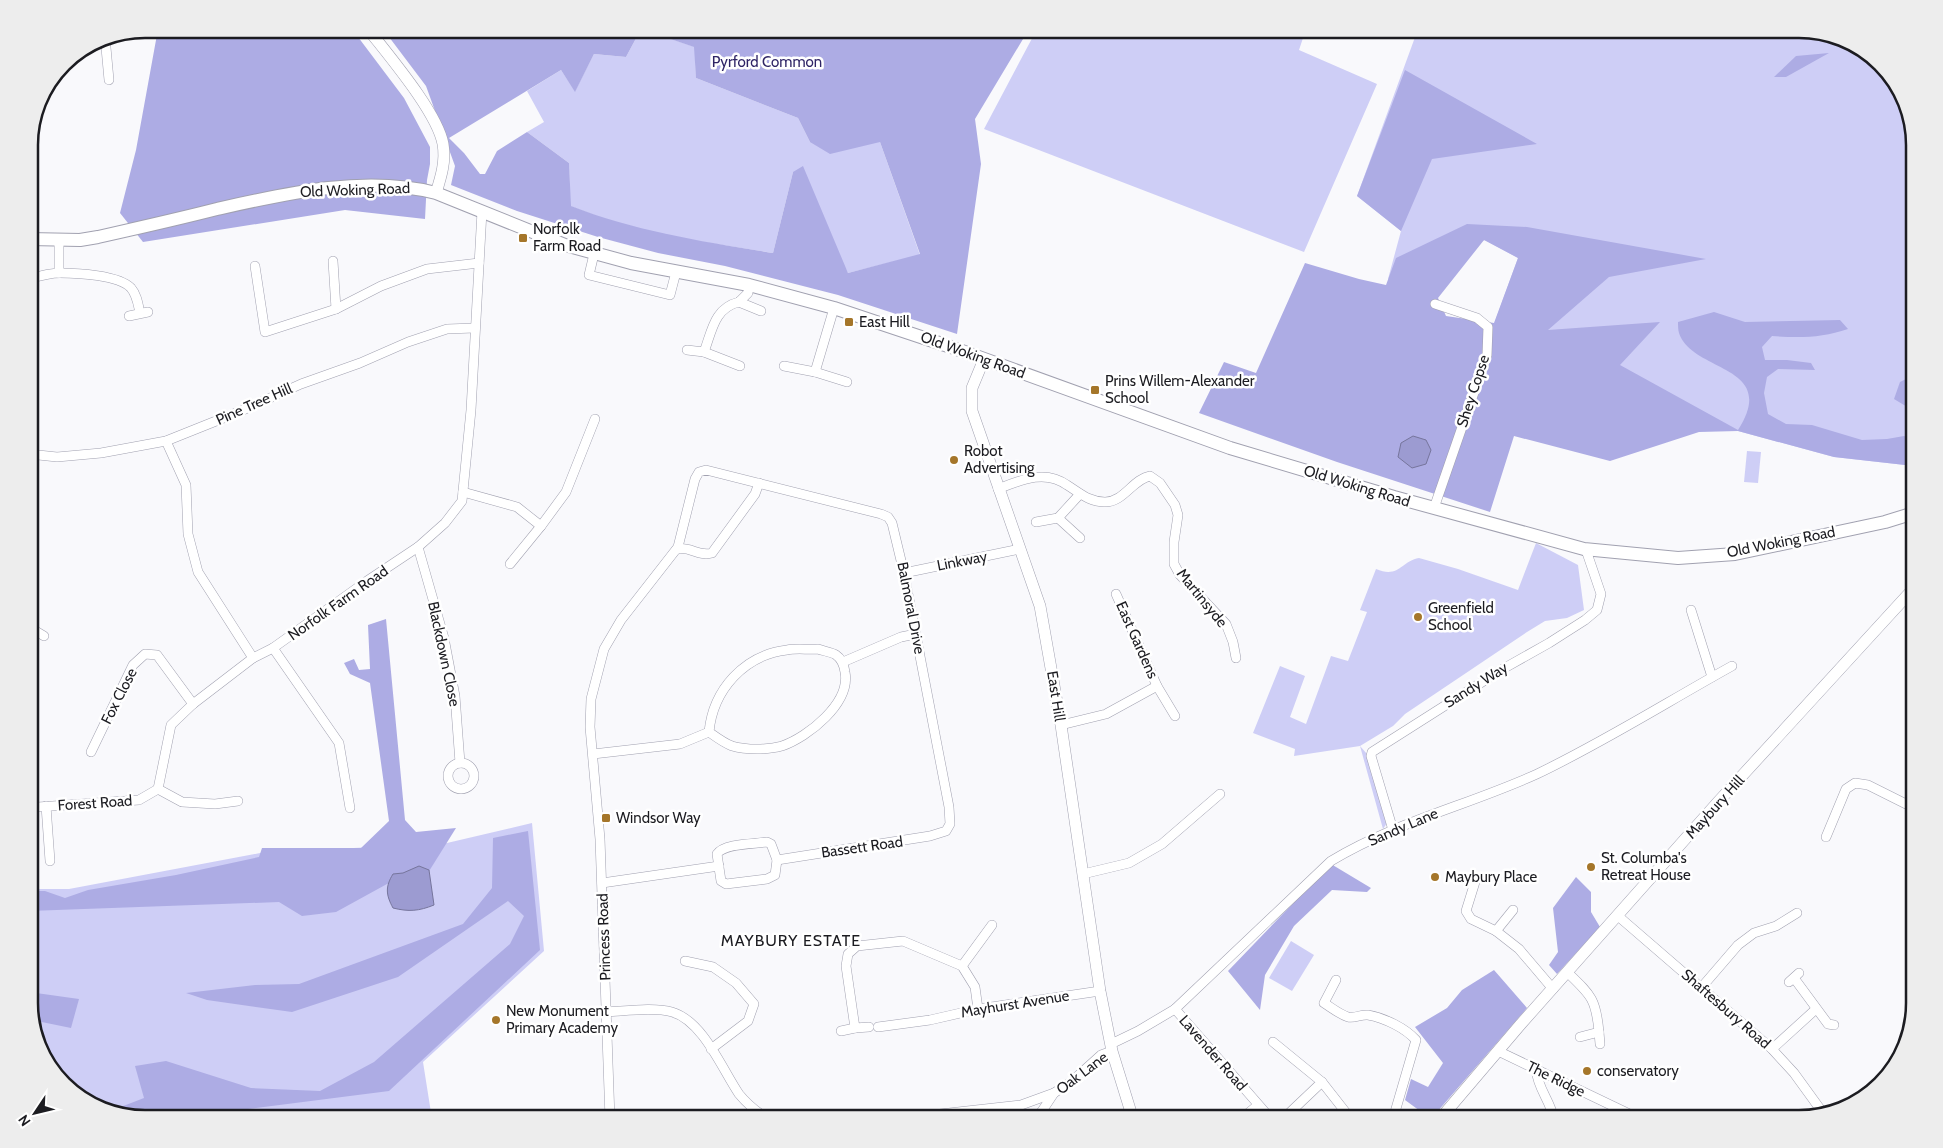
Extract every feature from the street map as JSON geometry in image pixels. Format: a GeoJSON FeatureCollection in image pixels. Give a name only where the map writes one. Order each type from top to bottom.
{"type":"FeatureCollection","features":[{"type":"Feature","properties":{"kind":"main road","name":"Old Woking Road"},"geometry":{"type":"LineString","coordinates":[[38,240],[59,241],[98,237],[306,190],[398,186],[417,188],[436,193],[543,237],[594,254],[676,272],[749,285],[834,308],[984,359],[1230,448],[1586,550],[1678,558],[1735,554],[1885,522],[1905,516]]}},
{"type":"Feature","properties":{"kind":"street"},"geometry":{"type":"LineString","coordinates":[[375,38],[415,91],[436,125],[443,143],[444,152],[442,175],[436,193]]}},
{"type":"Feature","properties":{"kind":"street"},"geometry":{"type":"LineString","coordinates":[[106,45],[110,80]]}},
{"type":"Feature","properties":{"kind":"street","name":"Norfolk Farm Road"},"geometry":{"type":"LineString","coordinates":[[158,789],[171,725],[193,704],[253,658],[273,648],[418,547],[446,523],[462,501],[471,410],[474,328],[482,211]]}},
{"type":"Feature","properties":{"kind":"street"},"geometry":{"type":"LineString","coordinates":[[59,241],[59,273]]}},
{"type":"Feature","properties":{"kind":"street"},"geometry":{"type":"LineString","coordinates":[[594,254],[589,275],[670,295],[676,272]]}},
{"type":"Feature","properties":{"kind":"street"},"geometry":{"type":"LineString","coordinates":[[333,261],[336,308]]}},
{"type":"Feature","properties":{"kind":"street"},"geometry":{"type":"LineString","coordinates":[[255,266],[265,332],[336,308],[381,286],[427,269],[479,263]]}},
{"type":"Feature","properties":{"kind":"street"},"geometry":{"type":"LineString","coordinates":[[38,277],[59,273],[110,277],[121,281],[130,287],[144,313],[129,316]]}},
{"type":"Feature","properties":{"kind":"street"},"geometry":{"type":"LineString","coordinates":[[704,352],[719,312],[728,305],[739,302],[748,293],[749,285]]}},
{"type":"Feature","properties":{"kind":"street"},"geometry":{"type":"LineString","coordinates":[[739,302],[761,311]]}},
{"type":"Feature","properties":{"kind":"street","name":"Shey Copse"},"geometry":{"type":"LineString","coordinates":[[1434,508],[1486,355],[1488,327],[1476,318],[1436,304]]}},
{"type":"Feature","properties":{"kind":"street"},"geometry":{"type":"LineString","coordinates":[[815,372],[834,308]]}},
{"type":"Feature","properties":{"kind":"street","name":"Pine Tree Hill"},"geometry":{"type":"LineString","coordinates":[[38,455],[57,457],[166,441],[241,411],[301,384],[360,363],[408,342],[447,329],[474,328]]}},
{"type":"Feature","properties":{"kind":"street"},"geometry":{"type":"LineString","coordinates":[[687,350],[704,352],[740,366]]}},
{"type":"Feature","properties":{"kind":"street","name":"East Hill"},"geometry":{"type":"LineString","coordinates":[[984,359],[972,388],[972,411],[1040,606],[1061,725],[1100,991],[1111,1047],[1130,1110]]}},
{"type":"Feature","properties":{"kind":"street"},"geometry":{"type":"LineString","coordinates":[[784,366],[815,372],[848,382]]}},
{"type":"Feature","properties":{"kind":"street"},"geometry":{"type":"LineString","coordinates":[[510,564],[566,492],[595,419]]}},
{"type":"Feature","properties":{"kind":"street"},"geometry":{"type":"LineString","coordinates":[[166,441],[186,485],[188,534],[198,572],[253,658]]}},
{"type":"Feature","properties":{"kind":"street","name":"Balmoral Drive"},"geometry":{"type":"LineString","coordinates":[[593,754],[590,727],[592,699],[604,649],[621,620],[677,549],[683,533],[695,479],[699,472],[706,470],[888,516],[892,522],[904,573],[950,807],[950,824],[946,832]]}},
{"type":"Feature","properties":{"kind":"street","name":"Martinsyde"},"geometry":{"type":"LineString","coordinates":[[998,489],[1027,478],[1050,477],[1066,484],[1091,500],[1106,502],[1120,497],[1145,476],[1150,476],[1160,483],[1175,506],[1178,515],[1174,542],[1174,564],[1180,575],[1226,624],[1233,642],[1236,658]]}},
{"type":"Feature","properties":{"kind":"street"},"geometry":{"type":"LineString","coordinates":[[677,549],[688,548],[706,555],[712,552],[754,494],[758,483]]}},
{"type":"Feature","properties":{"kind":"street"},"geometry":{"type":"LineString","coordinates":[[463,492],[517,507],[541,526]]}},
{"type":"Feature","properties":{"kind":"street"},"geometry":{"type":"LineString","coordinates":[[1036,522],[1058,518],[1080,494]]}},
{"type":"Feature","properties":{"kind":"street"},"geometry":{"type":"LineString","coordinates":[[1058,518],[1080,538]]}},
{"type":"Feature","properties":{"kind":"street","name":"Blackdown Close"},"geometry":{"type":"LineString","coordinates":[[418,547],[444,638],[455,696],[460,763]]}},
{"type":"Feature","properties":{"kind":"street","name":"Linkway"},"geometry":{"type":"LineString","coordinates":[[904,573],[1020,549]]}},
{"type":"Feature","properties":{"kind":"street","name":"Sandy Way"},"geometry":{"type":"LineString","coordinates":[[1393,830],[1371,756],[1372,752],[1501,670],[1571,630],[1597,610],[1601,594],[1586,550]]}},
{"type":"Feature","properties":{"kind":"street","name":"East Gardens"},"geometry":{"type":"LineString","coordinates":[[1116,594],[1157,686],[1175,716]]}},
{"type":"Feature","properties":{"kind":"street","name":"Maybury Hill"},"geometry":{"type":"LineString","coordinates":[[1448,1110],[1718,802],[1906,597]]}},
{"type":"Feature","properties":{"kind":"street"},"geometry":{"type":"LineString","coordinates":[[1691,610],[1712,676]]}},
{"type":"Feature","properties":{"kind":"street"},"geometry":{"type":"LineString","coordinates":[[38,632],[44,636]]}},
{"type":"Feature","properties":{"kind":"street"},"geometry":{"type":"LineString","coordinates":[[843,662],[901,636],[916,634]]}},
{"type":"Feature","properties":{"kind":"street"},"geometry":{"type":"LineString","coordinates":[[273,648],[339,743],[350,808]]}},
{"type":"Feature","properties":{"kind":"street"},"geometry":{"type":"LineString","coordinates":[[786,650],[818,650],[836,655],[843,662],[846,675],[844,690],[829,715],[805,733],[781,746],[755,748],[731,746],[709,732],[711,717],[720,694],[737,672],[763,656],[786,650]]}},
{"type":"Feature","properties":{"kind":"street","name":"Fox Close"},"geometry":{"type":"LineString","coordinates":[[91,752],[133,665],[145,654],[156,655],[193,704]]}},
{"type":"Feature","properties":{"kind":"street","name":"Sandy Lane"},"geometry":{"type":"LineString","coordinates":[[1111,1047],[1175,1009],[1319,870],[1345,852],[1393,830],[1536,774],[1732,666]]}},
{"type":"Feature","properties":{"kind":"street","name":"East Gardens"},"geometry":{"type":"LineString","coordinates":[[1061,725],[1106,714],[1157,686]]}},
{"type":"Feature","properties":{"kind":"street"},"geometry":{"type":"LineString","coordinates":[[593,754],[680,744],[709,732]]}},
{"type":"Feature","properties":{"kind":"street","name":"Princess Road"},"geometry":{"type":"LineString","coordinates":[[593,754],[602,884],[610,1110]]}},
{"type":"Feature","properties":{"kind":"street"},"geometry":{"type":"LineString","coordinates":[[1826,837],[1846,789],[1855,783],[1868,785],[1906,804]]}},
{"type":"Feature","properties":{"kind":"street"},"geometry":{"type":"LineString","coordinates":[[158,789],[182,802],[215,804],[238,801]]}},
{"type":"Feature","properties":{"kind":"street","name":"Forest Road"},"geometry":{"type":"LineString","coordinates":[[38,807],[139,800],[158,789]]}},
{"type":"Feature","properties":{"kind":"street"},"geometry":{"type":"LineString","coordinates":[[1083,874],[1129,863],[1162,844],[1220,794]]}},
{"type":"Feature","properties":{"kind":"street"},"geometry":{"type":"LineString","coordinates":[[46,806],[50,861]]}},
{"type":"Feature","properties":{"kind":"street","name":"Bassett Road"},"geometry":{"type":"LineString","coordinates":[[777,860],[946,832]]}},
{"type":"Feature","properties":{"kind":"street"},"geometry":{"type":"LineString","coordinates":[[767,842],[771,844],[777,860],[775,876],[767,879],[726,884],[721,881],[717,854],[720,850],[729,847],[767,842]]}},
{"type":"Feature","properties":{"kind":"street"},"geometry":{"type":"LineString","coordinates":[[602,884],[719,866]]}},
{"type":"Feature","properties":{"kind":"street"},"geometry":{"type":"LineString","coordinates":[[1475,882],[1466,911],[1471,919],[1496,931],[1519,949],[1553,989]]}},
{"type":"Feature","properties":{"kind":"street"},"geometry":{"type":"LineString","coordinates":[[1496,931],[1513,910]]}},
{"type":"Feature","properties":{"kind":"street"},"geometry":{"type":"LineString","coordinates":[[1701,988],[1738,945],[1754,933],[1776,926],[1797,913]]}},
{"type":"Feature","properties":{"kind":"street","name":"Shaftesbury Road"},"geometry":{"type":"LineString","coordinates":[[1618,916],[1772,1049],[1820,1108]]}},
{"type":"Feature","properties":{"kind":"street"},"geometry":{"type":"LineString","coordinates":[[962,966],[992,925]]}},
{"type":"Feature","properties":{"kind":"street"},"geometry":{"type":"LineString","coordinates":[[855,1028],[846,966],[848,954],[857,946],[903,941],[962,966],[975,987],[978,1009]]}},
{"type":"Feature","properties":{"kind":"street"},"geometry":{"type":"LineString","coordinates":[[686,961],[713,967],[736,983],[754,1004],[748,1021],[711,1049]]}},
{"type":"Feature","properties":{"kind":"street"},"geometry":{"type":"LineString","coordinates":[[1568,972],[1589,992],[1594,1003],[1600,1044]]}},
{"type":"Feature","properties":{"kind":"street"},"geometry":{"type":"LineString","coordinates":[[1794,977],[1828,1024],[1834,1025]]}},
{"type":"Feature","properties":{"kind":"street"},"geometry":{"type":"LineString","coordinates":[[1336,980],[1324,1003],[1338,1013],[1350,1018],[1366,1015],[1381,1019],[1407,1030],[1416,1040],[1396,1110]]}},
{"type":"Feature","properties":{"kind":"street","name":"Mayhurst Avenue"},"geometry":{"type":"LineString","coordinates":[[841,1031],[930,1020],[978,1009],[1100,991]]}},
{"type":"Feature","properties":{"kind":"street"},"geometry":{"type":"LineString","coordinates":[[1772,1049],[1816,1008]]}},
{"type":"Feature","properties":{"kind":"street","name":"Lavender Road"},"geometry":{"type":"LineString","coordinates":[[1175,1009],[1263,1110]]}},
{"type":"Feature","properties":{"kind":"street"},"geometry":{"type":"LineString","coordinates":[[607,1012],[663,1010],[674,1012],[702,1035],[740,1094],[754,1110]]}},
{"type":"Feature","properties":{"kind":"street"},"geometry":{"type":"LineString","coordinates":[[1580,1037],[1599,1032]]}},
{"type":"Feature","properties":{"kind":"street"},"geometry":{"type":"LineString","coordinates":[[1273,1042],[1322,1082],[1344,1110]]}},
{"type":"Feature","properties":{"kind":"street","name":"Oak Lane"},"geometry":{"type":"LineString","coordinates":[[1043,1110],[1054,1093],[1072,1082],[1111,1047]]}},
{"type":"Feature","properties":{"kind":"street","name":"The Ridge"},"geometry":{"type":"LineString","coordinates":[[1498,1051],[1621,1110]]}},
{"type":"Feature","properties":{"kind":"street"},"geometry":{"type":"LineString","coordinates":[[1536,1070],[1538,1082],[1552,1110]]}},
{"type":"Feature","properties":{"kind":"street"},"geometry":{"type":"LineString","coordinates":[[1292,1110],[1322,1082]]}},
{"type":"Feature","properties":{"kind":"street"},"geometry":{"type":"LineString","coordinates":[[978,1110],[1021,1105],[1054,1093]]}},
{"type":"Feature","properties":{"kind":"street"},"geometry":{"type":"LineString","coordinates":[[1252,1110],[1258,1105]]}},
{"type":"Feature","properties":{"kind":"shaded area"},"geometry":{"type":"Polygon","coordinates":[[[636,38],[668,38],[695,47],[696,78],[798,118],[810,142],[880,142],[920,255],[848,273],[793,172],[773,253],[639,232],[570,206],[569,163],[527,132],[544,122],[527,91],[561,70],[575,91],[594,54],[626,57],[636,38]]]}},
{"type":"Feature","properties":{"kind":"shaded area"},"geometry":{"type":"Polygon","coordinates":[[[1032,38],[1303,38],[1299,50],[1377,84],[1304,252],[984,129],[1032,38]]]}},
{"type":"Feature","properties":{"kind":"shaded area"},"geometry":{"type":"Polygon","coordinates":[[[1415,38],[1812,38],[1826,41],[1852,52],[1864,60],[1883,79],[1897,104],[1905,131],[1905,465],[1834,457],[1738,431],[1494,324],[1518,258],[1485,240],[1388,279],[1401,231],[1357,196],[1415,38]]]}},
{"type":"Feature","properties":{"kind":"shaded area"},"geometry":{"type":"Polygon","coordinates":[[[1413,436],[1426,440],[1431,450],[1426,464],[1412,468],[1398,457],[1401,443],[1413,436]]]}},
{"type":"Feature","properties":{"kind":"shaded area"},"geometry":{"type":"Polygon","coordinates":[[[1747,451],[1761,452],[1758,483],[1744,482],[1747,451]]]}},
{"type":"Feature","properties":{"kind":"shaded area"},"geometry":{"type":"Polygon","coordinates":[[[1536,543],[1578,565],[1584,610],[1567,618],[1545,621],[1405,714],[1393,726],[1360,746],[1294,756],[1295,749],[1253,733],[1280,666],[1305,676],[1290,717],[1306,724],[1331,656],[1348,661],[1367,612],[1360,610],[1376,569],[1384,572],[1395,571],[1419,558],[1458,569],[1518,590],[1536,543]]]}},
{"type":"Feature","properties":{"kind":"shaded area"},"geometry":{"type":"Polygon","coordinates":[[[1360,746],[1367,754],[1387,823],[1383,829],[1360,746]]]}},
{"type":"Feature","properties":{"kind":"shaded area"},"geometry":{"type":"Polygon","coordinates":[[[532,823],[544,951],[423,1062],[431,1110],[131,1110],[104,1102],[79,1088],[64,1074],[49,1051],[43,1038],[38,1010],[38,889],[69,889],[260,853],[447,843],[532,823]]]}},
{"type":"Feature","properties":{"kind":"shaded area"},"geometry":{"type":"Polygon","coordinates":[[[419,866],[429,870],[434,905],[414,910],[393,908],[387,891],[393,874],[403,873],[419,866]]]}},
{"type":"Feature","properties":{"kind":"shaded area"},"geometry":{"type":"Polygon","coordinates":[[[1291,941],[1314,955],[1292,991],[1269,978],[1291,941]]]}},
{"type":"Feature","properties":{"kind":"green space"},"geometry":{"type":"Polygon","coordinates":[[[156,38],[359,38],[404,98],[430,147],[425,219],[345,210],[143,242],[120,213],[136,150],[156,38]]]}},
{"type":"Feature","properties":{"kind":"green space","name":"Pyrford Common"},"geometry":{"type":"Polygon","coordinates":[[[390,38],[636,38],[626,57],[594,54],[575,92],[561,70],[449,138],[464,153],[480,174],[485,174],[497,151],[527,132],[569,163],[571,206],[645,229],[773,253],[793,172],[803,166],[848,273],[920,254],[880,142],[830,154],[810,142],[798,118],[696,78],[694,47],[668,38],[1024,38],[975,119],[981,164],[957,334],[838,295],[725,266],[658,253],[598,237],[517,211],[451,185],[455,166],[426,86],[390,38]]]}},
{"type":"Feature","properties":{"kind":"green space"},"geometry":{"type":"Polygon","coordinates":[[[1829,53],[1786,77],[1774,77],[1796,56],[1829,53]]]}},
{"type":"Feature","properties":{"kind":"green space"},"geometry":{"type":"Polygon","coordinates":[[[1405,70],[1537,144],[1432,159],[1401,231],[1357,196],[1405,70]]]}},
{"type":"Feature","properties":{"kind":"green space"},"geometry":{"type":"Polygon","coordinates":[[[1467,224],[1527,227],[1706,259],[1609,277],[1548,330],[1660,322],[1620,365],[1738,430],[1748,409],[1748,393],[1741,381],[1687,346],[1679,333],[1678,322],[1714,312],[1745,322],[1840,320],[1848,329],[1810,337],[1772,336],[1762,347],[1765,360],[1811,363],[1815,370],[1778,369],[1767,377],[1764,393],[1768,414],[1786,424],[1812,425],[1862,440],[1904,436],[1905,465],[1834,457],[1738,431],[1699,432],[1610,461],[1514,436],[1490,512],[1337,462],[1199,413],[1224,362],[1256,373],[1305,263],[1386,285],[1396,258],[1467,224]],[[1484,240],[1438,298],[1446,316],[1494,323],[1518,258],[1484,240]]]}},
{"type":"Feature","properties":{"kind":"green space"},"geometry":{"type":"Polygon","coordinates":[[[1905,379],[1905,406],[1894,399],[1900,382],[1905,379]]]}},
{"type":"Feature","properties":{"kind":"green space"},"geometry":{"type":"Polygon","coordinates":[[[386,619],[405,820],[416,832],[456,828],[426,876],[387,884],[336,912],[302,916],[279,902],[38,911],[38,891],[45,891],[65,898],[88,890],[176,875],[259,857],[262,848],[361,848],[389,821],[370,683],[350,674],[344,663],[354,659],[359,670],[370,669],[368,625],[386,619]]]}},
{"type":"Feature","properties":{"kind":"green space"},"geometry":{"type":"Polygon","coordinates":[[[528,831],[540,950],[389,1091],[240,1110],[131,1110],[119,1108],[144,1098],[135,1066],[166,1061],[251,1088],[320,1091],[374,1062],[510,944],[524,916],[508,901],[398,977],[292,1012],[207,1000],[186,993],[255,985],[299,984],[463,924],[492,888],[493,838],[528,831]]]}},
{"type":"Feature","properties":{"kind":"green space"},"geometry":{"type":"Polygon","coordinates":[[[1331,864],[1371,888],[1367,892],[1332,890],[1294,926],[1265,975],[1260,1010],[1228,971],[1331,864]]]}},
{"type":"Feature","properties":{"kind":"green space"},"geometry":{"type":"Polygon","coordinates":[[[1576,877],[1591,892],[1591,912],[1600,927],[1557,974],[1549,965],[1558,952],[1553,908],[1576,877]]]}},
{"type":"Feature","properties":{"kind":"green space"},"geometry":{"type":"Polygon","coordinates":[[[1494,970],[1527,1008],[1439,1110],[1419,1110],[1405,1100],[1411,1079],[1428,1087],[1443,1063],[1415,1027],[1447,1008],[1462,990],[1494,970]]]}},
{"type":"Feature","properties":{"kind":"green space"},"geometry":{"type":"Polygon","coordinates":[[[38,993],[79,999],[71,1028],[40,1022],[38,993]]]}},
{"type":"Feature","properties":{"kind":"place","name":"Norfolk Farm Road"},"geometry":{"type":"Point","coordinates":[523,238]}},
{"type":"Feature","properties":{"kind":"place","name":"East Hill"},"geometry":{"type":"Point","coordinates":[849,322]}},
{"type":"Feature","properties":{"kind":"place","name":"Prins Willem-Alexander School"},"geometry":{"type":"Point","coordinates":[1095,390]}},
{"type":"Feature","properties":{"kind":"place","name":"Robot Advertising"},"geometry":{"type":"Point","coordinates":[954,460]}},
{"type":"Feature","properties":{"kind":"place","name":"Greenfield School"},"geometry":{"type":"Point","coordinates":[1418,617]}},
{"type":"Feature","properties":{"kind":"place","name":"Windsor Way"},"geometry":{"type":"Point","coordinates":[606,818]}},
{"type":"Feature","properties":{"kind":"place","name":"St. Columba's Retreat House"},"geometry":{"type":"Point","coordinates":[1591,867]}},
{"type":"Feature","properties":{"kind":"place","name":"Maybury Place"},"geometry":{"type":"Point","coordinates":[1435,877]}},
{"type":"Feature","properties":{"kind":"place","name":"New Monument Primary Academy"},"geometry":{"type":"Point","coordinates":[496,1020]}},
{"type":"Feature","properties":{"kind":"place","name":"conservatory"},"geometry":{"type":"Point","coordinates":[1587,1071]}},
{"type":"Feature","properties":{"kind":"district","name":"MAYBURY ESTATE"},"geometry":{"type":"Point","coordinates":[791,940]}}]}
